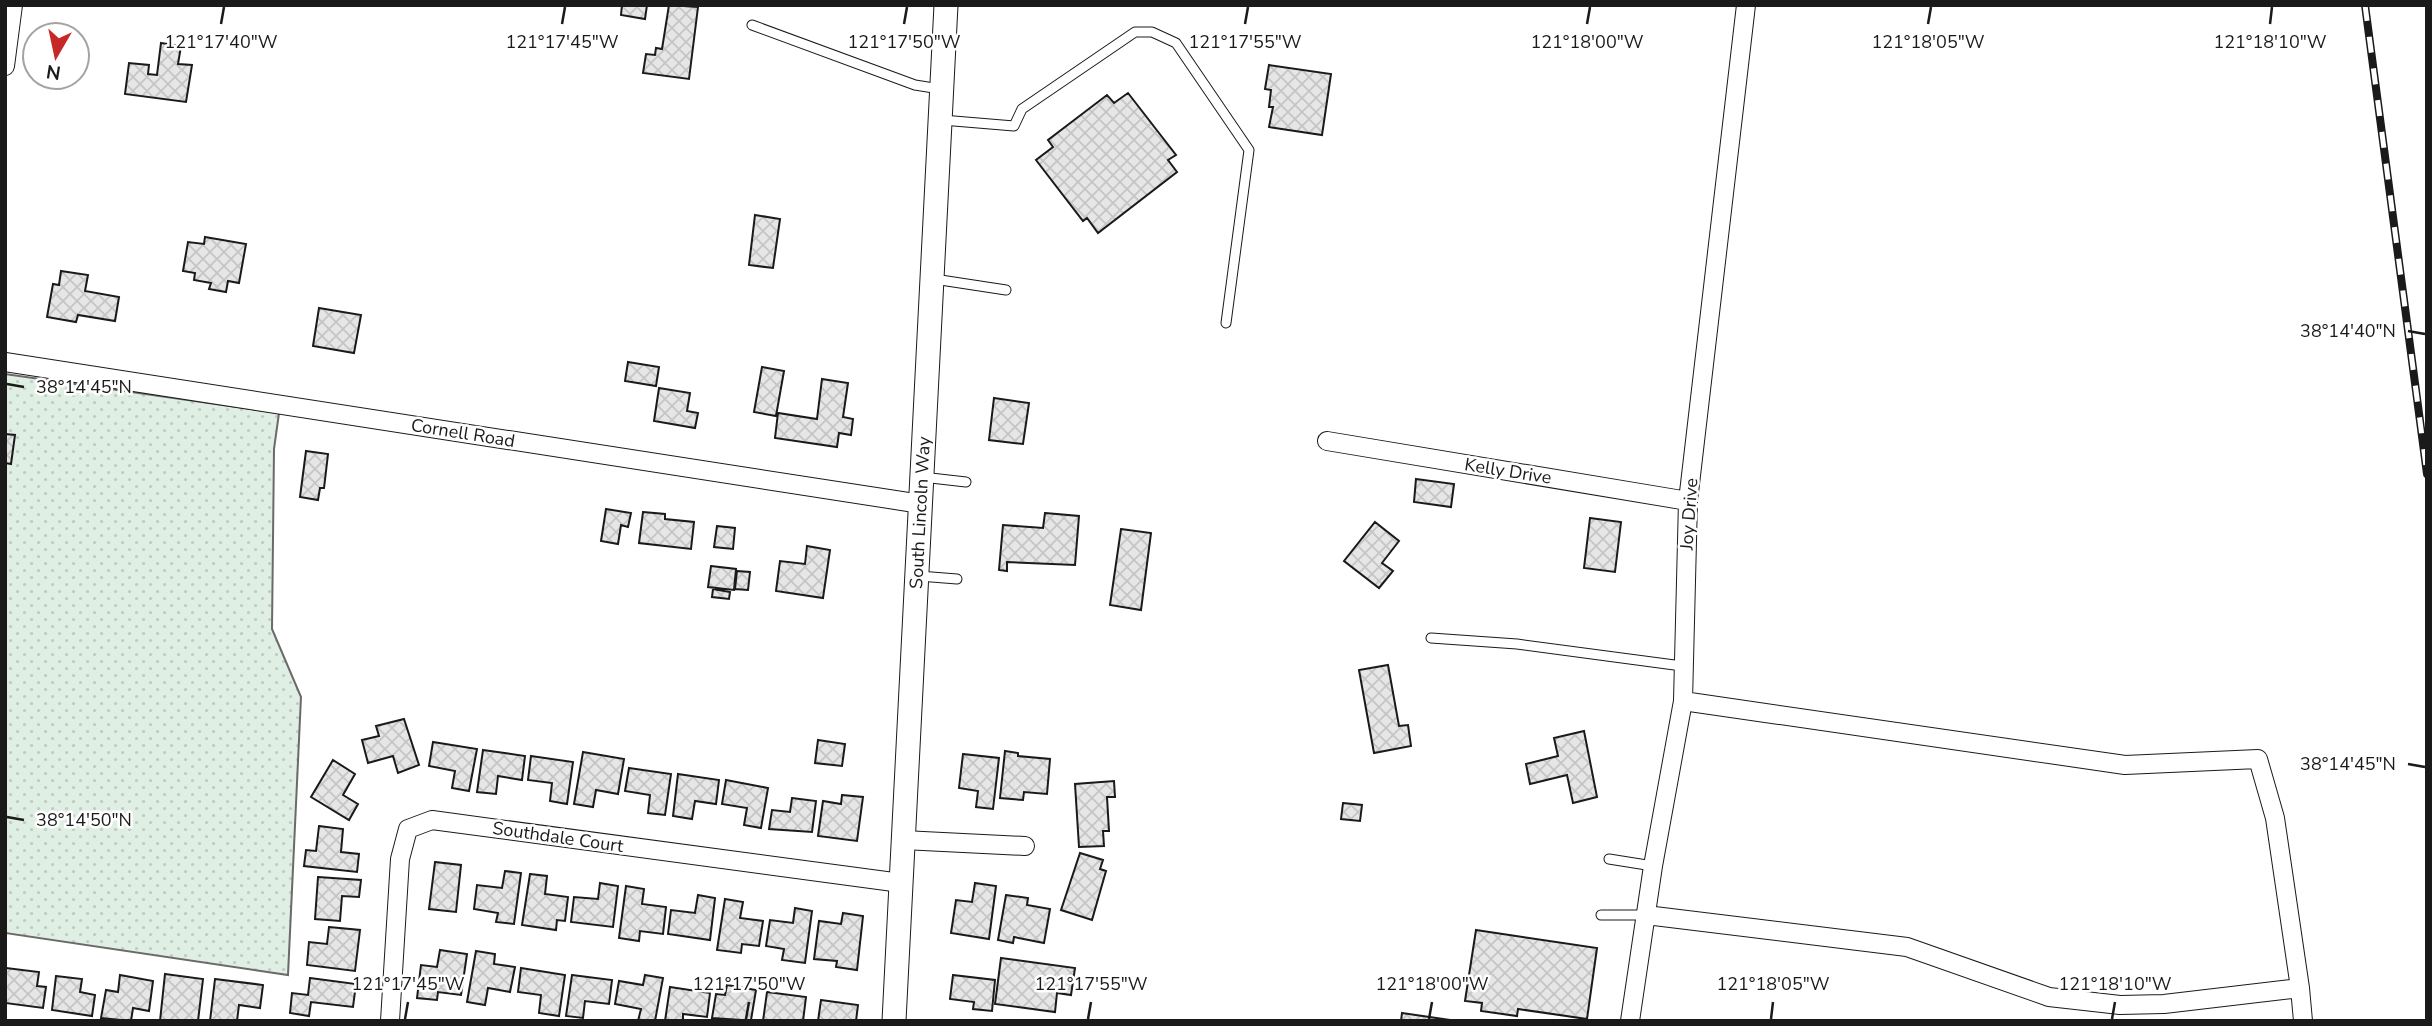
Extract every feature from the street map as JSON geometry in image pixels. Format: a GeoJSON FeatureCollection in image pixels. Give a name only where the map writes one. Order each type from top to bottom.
{"type":"FeatureCollection","features":[{"type":"Feature","properties":{"kind":"main road","name":"South Lincoln Way"},"geometry":{"type":"LineString","coordinates":[[894,1021],[946,5]]}},
{"type":"Feature","properties":{"kind":"street"},"geometry":{"type":"LineString","coordinates":[[5,66],[13,5]]}},
{"type":"Feature","properties":{"kind":"street","name":"Joy Drive"},"geometry":{"type":"LineString","coordinates":[[1630,1021],[1653,866],[1683,701],[1688,501],[1746,5]]}},
{"type":"Feature","properties":{"kind":"street","name":"Cornell Road"},"geometry":{"type":"LineString","coordinates":[[5,362],[921,504]]}},
{"type":"Feature","properties":{"kind":"street","name":"Kelly Drive"},"geometry":{"type":"LineString","coordinates":[[1327,441],[1688,501]]}},
{"type":"Feature","properties":{"kind":"street"},"geometry":{"type":"LineString","coordinates":[[1683,701],[2125,765],[2258,758],[2275,818],[2303,1021]]}},
{"type":"Feature","properties":{"kind":"street","name":"Southdale Court"},"geometry":{"type":"LineString","coordinates":[[390,1021],[400,859],[408,829],[432,820],[901,883]]}},
{"type":"Feature","properties":{"kind":"street"},"geometry":{"type":"LineString","coordinates":[[903,839],[1024,846]]}},
{"type":"Feature","properties":{"kind":"street"},"geometry":{"type":"LineString","coordinates":[[1646,915],[1907,947],[2049,997],[2120,1005],[2164,1004],[2300,988]]}},
{"type":"Feature","properties":{"kind":"lane"},"geometry":{"type":"LineString","coordinates":[[752,25],[915,85],[942,90]]}},
{"type":"Feature","properties":{"kind":"lane"},"geometry":{"type":"LineString","coordinates":[[940,119],[1014,126],[1022,109],[1135,32],[1152,32],[1176,43],[1249,150],[1226,323]]}},
{"type":"Feature","properties":{"kind":"lane"},"geometry":{"type":"LineString","coordinates":[[932,279],[1006,290]]}},
{"type":"Feature","properties":{"kind":"lane"},"geometry":{"type":"LineString","coordinates":[[922,477],[966,482]]}},
{"type":"Feature","properties":{"kind":"lane"},"geometry":{"type":"LineString","coordinates":[[917,575],[957,579]]}},
{"type":"Feature","properties":{"kind":"lane"},"geometry":{"type":"LineString","coordinates":[[1431,638],[1517,644],[1682,666]]}},
{"type":"Feature","properties":{"kind":"lane"},"geometry":{"type":"LineString","coordinates":[[1609,859],[1653,866]]}},
{"type":"Feature","properties":{"kind":"lane"},"geometry":{"type":"LineString","coordinates":[[1601,915],[1646,915]]}},
{"type":"Feature","properties":{"kind":"green space"},"geometry":{"type":"Polygon","coordinates":[[[5,374],[279,413],[274,449],[272,629],[301,697],[288,975],[5,933],[5,374]]]}},
{"type":"Feature","properties":{"kind":"building"},"geometry":{"type":"Polygon","coordinates":[[[622,5],[647,5],[645,19],[621,15],[622,5]]]}},
{"type":"Feature","properties":{"kind":"building"},"geometry":{"type":"Polygon","coordinates":[[[669,5],[698,7],[689,79],[643,73],[646,54],[655,55],[656,48],[662,49],[669,5]]]}},
{"type":"Feature","properties":{"kind":"building"},"geometry":{"type":"Polygon","coordinates":[[[161,43],[181,46],[178,64],[192,65],[186,102],[125,94],[129,63],[149,65],[148,74],[157,75],[161,43]]]}},
{"type":"Feature","properties":{"kind":"building"},"geometry":{"type":"Polygon","coordinates":[[[1269,65],[1331,74],[1322,135],[1269,127],[1273,107],[1269,107],[1271,90],[1265,89],[1269,65]]]}},
{"type":"Feature","properties":{"kind":"building"},"geometry":{"type":"Polygon","coordinates":[[[1128,93],[1176,155],[1168,160],[1177,172],[1098,233],[1087,218],[1083,221],[1036,160],[1053,147],[1048,140],[1107,95],[1114,103],[1128,93]]]}},
{"type":"Feature","properties":{"kind":"building"},"geometry":{"type":"Polygon","coordinates":[[[755,215],[780,219],[773,268],[749,265],[755,215]]]}},
{"type":"Feature","properties":{"kind":"building"},"geometry":{"type":"Polygon","coordinates":[[[205,237],[246,244],[239,283],[228,281],[226,292],[209,289],[211,283],[194,280],[195,273],[183,271],[188,242],[204,244],[205,237]]]}},
{"type":"Feature","properties":{"kind":"building"},"geometry":{"type":"Polygon","coordinates":[[[61,271],[88,275],[85,291],[119,297],[115,321],[78,315],[76,322],[47,317],[53,284],[59,285],[61,271]]]}},
{"type":"Feature","properties":{"kind":"building"},"geometry":{"type":"Polygon","coordinates":[[[319,308],[361,315],[354,353],[313,346],[319,308]]]}},
{"type":"Feature","properties":{"kind":"building"},"geometry":{"type":"Polygon","coordinates":[[[628,362],[659,367],[656,386],[625,381],[628,362]]]}},
{"type":"Feature","properties":{"kind":"building"},"geometry":{"type":"Polygon","coordinates":[[[762,367],[784,371],[776,416],[754,412],[762,367]]]}},
{"type":"Feature","properties":{"kind":"building"},"geometry":{"type":"Polygon","coordinates":[[[822,379],[848,383],[843,417],[853,419],[851,435],[839,433],[837,447],[775,438],[778,413],[817,419],[822,379]]]}},
{"type":"Feature","properties":{"kind":"building"},"geometry":{"type":"Polygon","coordinates":[[[659,388],[690,393],[687,411],[698,413],[695,428],[654,421],[659,388]]]}},
{"type":"Feature","properties":{"kind":"building"},"geometry":{"type":"Polygon","coordinates":[[[994,398],[1029,403],[1023,444],[989,440],[994,398]]]}},
{"type":"Feature","properties":{"kind":"building"},"geometry":{"type":"Polygon","coordinates":[[[5,434],[15,435],[11,464],[5,463],[5,434]]]}},
{"type":"Feature","properties":{"kind":"building"},"geometry":{"type":"Polygon","coordinates":[[[306,451],[328,454],[324,488],[320,488],[318,500],[300,497],[306,451]]]}},
{"type":"Feature","properties":{"kind":"building"},"geometry":{"type":"Polygon","coordinates":[[[1416,479],[1454,484],[1451,507],[1414,502],[1416,479]]]}},
{"type":"Feature","properties":{"kind":"building"},"geometry":{"type":"Polygon","coordinates":[[[606,509],[631,513],[628,527],[621,525],[618,544],[601,541],[606,509]]]}},
{"type":"Feature","properties":{"kind":"building"},"geometry":{"type":"Polygon","coordinates":[[[643,512],[665,514],[665,519],[694,522],[691,549],[639,543],[643,512]]]}},
{"type":"Feature","properties":{"kind":"building"},"geometry":{"type":"Polygon","coordinates":[[[1045,513],[1079,516],[1075,565],[1007,562],[1007,571],[999,570],[1003,525],[1043,528],[1045,513]]]}},
{"type":"Feature","properties":{"kind":"building"},"geometry":{"type":"Polygon","coordinates":[[[1590,518],[1621,522],[1615,572],[1584,568],[1590,518]]]}},
{"type":"Feature","properties":{"kind":"building"},"geometry":{"type":"Polygon","coordinates":[[[1375,522],[1399,541],[1382,563],[1393,571],[1379,588],[1344,561],[1375,522]]]}},
{"type":"Feature","properties":{"kind":"building"},"geometry":{"type":"Polygon","coordinates":[[[717,526],[735,528],[733,549],[714,547],[717,526]]]}},
{"type":"Feature","properties":{"kind":"building"},"geometry":{"type":"Polygon","coordinates":[[[1121,529],[1151,533],[1141,610],[1110,605],[1121,529]]]}},
{"type":"Feature","properties":{"kind":"building"},"geometry":{"type":"Polygon","coordinates":[[[807,546],[830,550],[823,598],[776,591],[780,561],[805,564],[807,546]]]}},
{"type":"Feature","properties":{"kind":"building"},"geometry":{"type":"Polygon","coordinates":[[[711,566],[736,569],[734,590],[708,587],[711,566]]]}},
{"type":"Feature","properties":{"kind":"building"},"geometry":{"type":"Polygon","coordinates":[[[737,571],[750,572],[748,590],[735,589],[737,571]]]}},
{"type":"Feature","properties":{"kind":"building"},"geometry":{"type":"Polygon","coordinates":[[[713,589],[730,592],[729,599],[712,597],[713,589]]]}},
{"type":"Feature","properties":{"kind":"building"},"geometry":{"type":"Polygon","coordinates":[[[1388,665],[1399,726],[1408,725],[1411,746],[1374,753],[1359,670],[1388,665]]]}},
{"type":"Feature","properties":{"kind":"building"},"geometry":{"type":"Polygon","coordinates":[[[404,719],[419,765],[398,773],[393,756],[368,763],[362,740],[379,736],[376,726],[404,719]]]}},
{"type":"Feature","properties":{"kind":"building"},"geometry":{"type":"Polygon","coordinates":[[[1584,731],[1597,797],[1573,803],[1567,775],[1530,784],[1526,764],[1558,756],[1554,738],[1584,731]]]}},
{"type":"Feature","properties":{"kind":"building"},"geometry":{"type":"Polygon","coordinates":[[[818,740],[845,744],[842,766],[815,763],[818,740]]]}},
{"type":"Feature","properties":{"kind":"building"},"geometry":{"type":"Polygon","coordinates":[[[433,742],[477,749],[469,791],[452,788],[455,771],[429,766],[433,742]]]}},
{"type":"Feature","properties":{"kind":"building"},"geometry":{"type":"Polygon","coordinates":[[[483,750],[525,756],[522,780],[498,776],[496,794],[477,792],[483,750]]]}},
{"type":"Feature","properties":{"kind":"building"},"geometry":{"type":"Polygon","coordinates":[[[1005,751],[1018,753],[1018,756],[1050,759],[1047,794],[1024,792],[1023,800],[1000,798],[1005,751]]]}},
{"type":"Feature","properties":{"kind":"building"},"geometry":{"type":"Polygon","coordinates":[[[583,752],[624,759],[618,794],[596,790],[593,807],[574,804],[583,752]]]}},
{"type":"Feature","properties":{"kind":"building"},"geometry":{"type":"Polygon","coordinates":[[[963,754],[999,758],[993,809],[976,807],[978,791],[959,788],[963,754]]]}},
{"type":"Feature","properties":{"kind":"building"},"geometry":{"type":"Polygon","coordinates":[[[531,756],[573,762],[567,804],[550,801],[552,783],[528,780],[531,756]]]}},
{"type":"Feature","properties":{"kind":"building"},"geometry":{"type":"Polygon","coordinates":[[[333,760],[355,774],[343,795],[358,804],[349,820],[311,797],[333,760]]]}},
{"type":"Feature","properties":{"kind":"building"},"geometry":{"type":"Polygon","coordinates":[[[629,768],[671,774],[665,815],[648,813],[650,795],[625,791],[629,768]]]}},
{"type":"Feature","properties":{"kind":"building"},"geometry":{"type":"Polygon","coordinates":[[[678,774],[719,780],[716,804],[695,801],[692,819],[673,816],[678,774]]]}},
{"type":"Feature","properties":{"kind":"building"},"geometry":{"type":"Polygon","coordinates":[[[726,780],[768,788],[761,828],[744,825],[747,808],[722,804],[726,780]]]}},
{"type":"Feature","properties":{"kind":"building"},"geometry":{"type":"Polygon","coordinates":[[[1114,781],[1115,797],[1107,797],[1109,831],[1103,831],[1104,846],[1079,847],[1075,784],[1114,781]]]}},
{"type":"Feature","properties":{"kind":"building"},"geometry":{"type":"Polygon","coordinates":[[[842,795],[863,797],[857,841],[818,836],[823,801],[841,804],[842,795]]]}},
{"type":"Feature","properties":{"kind":"building"},"geometry":{"type":"Polygon","coordinates":[[[792,798],[816,801],[812,832],[769,829],[772,810],[790,812],[792,798]]]}},
{"type":"Feature","properties":{"kind":"building"},"geometry":{"type":"Polygon","coordinates":[[[1343,803],[1362,805],[1360,821],[1341,819],[1343,803]]]}},
{"type":"Feature","properties":{"kind":"building"},"geometry":{"type":"Polygon","coordinates":[[[319,826],[343,829],[341,852],[359,854],[357,872],[304,866],[306,850],[316,851],[319,826]]]}},
{"type":"Feature","properties":{"kind":"building"},"geometry":{"type":"Polygon","coordinates":[[[1080,853],[1103,860],[1100,869],[1106,871],[1092,920],[1061,910],[1080,853]]]}},
{"type":"Feature","properties":{"kind":"building"},"geometry":{"type":"Polygon","coordinates":[[[435,862],[461,865],[456,912],[429,909],[435,862]]]}},
{"type":"Feature","properties":{"kind":"building"},"geometry":{"type":"Polygon","coordinates":[[[505,871],[521,873],[514,924],[496,922],[498,913],[474,909],[477,885],[502,888],[505,871]]]}},
{"type":"Feature","properties":{"kind":"building"},"geometry":{"type":"Polygon","coordinates":[[[530,874],[547,876],[545,894],[568,897],[565,921],[557,920],[556,930],[522,925],[530,874]]]}},
{"type":"Feature","properties":{"kind":"building"},"geometry":{"type":"Polygon","coordinates":[[[318,877],[361,880],[359,897],[342,896],[340,921],[315,919],[318,877]]]}},
{"type":"Feature","properties":{"kind":"building"},"geometry":{"type":"Polygon","coordinates":[[[600,883],[618,886],[613,927],[571,922],[574,897],[598,899],[600,883]]]}},
{"type":"Feature","properties":{"kind":"building"},"geometry":{"type":"Polygon","coordinates":[[[975,883],[996,886],[989,939],[951,933],[956,900],[972,902],[975,883]]]}},
{"type":"Feature","properties":{"kind":"building"},"geometry":{"type":"Polygon","coordinates":[[[626,886],[644,889],[642,904],[666,907],[663,934],[640,931],[639,941],[619,938],[626,886]]]}},
{"type":"Feature","properties":{"kind":"building"},"geometry":{"type":"Polygon","coordinates":[[[698,895],[715,898],[710,940],[668,934],[671,910],[695,913],[698,895]]]}},
{"type":"Feature","properties":{"kind":"building"},"geometry":{"type":"Polygon","coordinates":[[[1006,895],[1028,898],[1027,905],[1050,909],[1044,943],[1014,937],[1013,943],[998,940],[1006,895]]]}},
{"type":"Feature","properties":{"kind":"building"},"geometry":{"type":"Polygon","coordinates":[[[725,899],[743,902],[740,918],[763,921],[759,946],[742,944],[741,953],[717,950],[725,899]]]}},
{"type":"Feature","properties":{"kind":"building"},"geometry":{"type":"Polygon","coordinates":[[[795,908],[812,911],[805,963],[782,960],[784,949],[766,946],[770,920],[793,923],[795,908]]]}},
{"type":"Feature","properties":{"kind":"building"},"geometry":{"type":"Polygon","coordinates":[[[843,913],[863,916],[857,970],[836,967],[837,961],[814,959],[819,921],[841,924],[843,913]]]}},
{"type":"Feature","properties":{"kind":"building"},"geometry":{"type":"Polygon","coordinates":[[[329,927],[360,930],[355,971],[307,965],[309,942],[327,944],[329,927]]]}},
{"type":"Feature","properties":{"kind":"building"},"geometry":{"type":"Polygon","coordinates":[[[1476,930],[1597,948],[1587,1019],[1518,1009],[1517,1016],[1481,1011],[1482,1003],[1465,1001],[1476,930]]]}},
{"type":"Feature","properties":{"kind":"building"},"geometry":{"type":"Polygon","coordinates":[[[440,950],[467,954],[461,995],[438,992],[437,1000],[417,998],[421,965],[437,967],[440,950]]]}},
{"type":"Feature","properties":{"kind":"building"},"geometry":{"type":"Polygon","coordinates":[[[476,951],[495,954],[494,964],[515,967],[510,992],[488,988],[485,1005],[467,1002],[476,951]]]}},
{"type":"Feature","properties":{"kind":"building"},"geometry":{"type":"Polygon","coordinates":[[[1001,958],[1075,968],[1071,995],[1057,993],[1055,1012],[995,1004],[1001,958]]]}},
{"type":"Feature","properties":{"kind":"building"},"geometry":{"type":"Polygon","coordinates":[[[6,968],[39,972],[37,986],[46,987],[43,1008],[5,1003],[6,968]]]}},
{"type":"Feature","properties":{"kind":"building"},"geometry":{"type":"Polygon","coordinates":[[[521,968],[565,975],[559,1016],[539,1013],[541,995],[518,992],[521,968]]]}},
{"type":"Feature","properties":{"kind":"building"},"geometry":{"type":"Polygon","coordinates":[[[165,974],[203,979],[198,1021],[160,1021],[165,974]]]}},
{"type":"Feature","properties":{"kind":"building"},"geometry":{"type":"Polygon","coordinates":[[[120,975],[153,981],[149,1011],[133,1008],[131,1021],[101,1018],[106,990],[118,992],[120,975]]]}},
{"type":"Feature","properties":{"kind":"building"},"geometry":{"type":"Polygon","coordinates":[[[572,975],[612,980],[609,1004],[585,1001],[583,1018],[566,1016],[572,975]]]}},
{"type":"Feature","properties":{"kind":"building"},"geometry":{"type":"Polygon","coordinates":[[[645,975],[663,978],[655,1021],[638,1021],[641,1009],[615,1004],[619,981],[643,985],[645,975]]]}},
{"type":"Feature","properties":{"kind":"building"},"geometry":{"type":"Polygon","coordinates":[[[953,975],[995,980],[992,1011],[973,1009],[974,1002],[950,999],[953,975]]]}},
{"type":"Feature","properties":{"kind":"building"},"geometry":{"type":"Polygon","coordinates":[[[56,976],[82,979],[80,992],[95,995],[92,1016],[52,1010],[56,976]]]}},
{"type":"Feature","properties":{"kind":"building"},"geometry":{"type":"Polygon","coordinates":[[[310,978],[356,984],[353,1007],[311,1002],[309,1016],[290,1013],[292,993],[308,995],[310,978]]]}},
{"type":"Feature","properties":{"kind":"building"},"geometry":{"type":"Polygon","coordinates":[[[215,979],[263,985],[260,1008],[239,1005],[237,1021],[210,1021],[215,979]]]}},
{"type":"Feature","properties":{"kind":"building"},"geometry":{"type":"Polygon","coordinates":[[[727,985],[756,990],[751,1020],[756,1021],[712,1018],[716,994],[725,995],[727,985]]]}},
{"type":"Feature","properties":{"kind":"building"},"geometry":{"type":"Polygon","coordinates":[[[670,987],[710,993],[707,1017],[683,1014],[683,1021],[665,1021],[670,987]]]}},
{"type":"Feature","properties":{"kind":"building"},"geometry":{"type":"Polygon","coordinates":[[[767,992],[806,997],[803,1021],[763,1021],[767,992]]]}},
{"type":"Feature","properties":{"kind":"building"},"geometry":{"type":"Polygon","coordinates":[[[821,1000],[858,1005],[856,1021],[818,1021],[821,1000]]]}},
{"type":"Feature","properties":{"kind":"building"},"geometry":{"type":"Polygon","coordinates":[[[1402,1013],[1457,1021],[1401,1021],[1402,1013]]]}},
{"type":"Feature","properties":{"kind":"railway"},"geometry":{"type":"LineString","coordinates":[[2365,5],[2427,474]]}}]}
